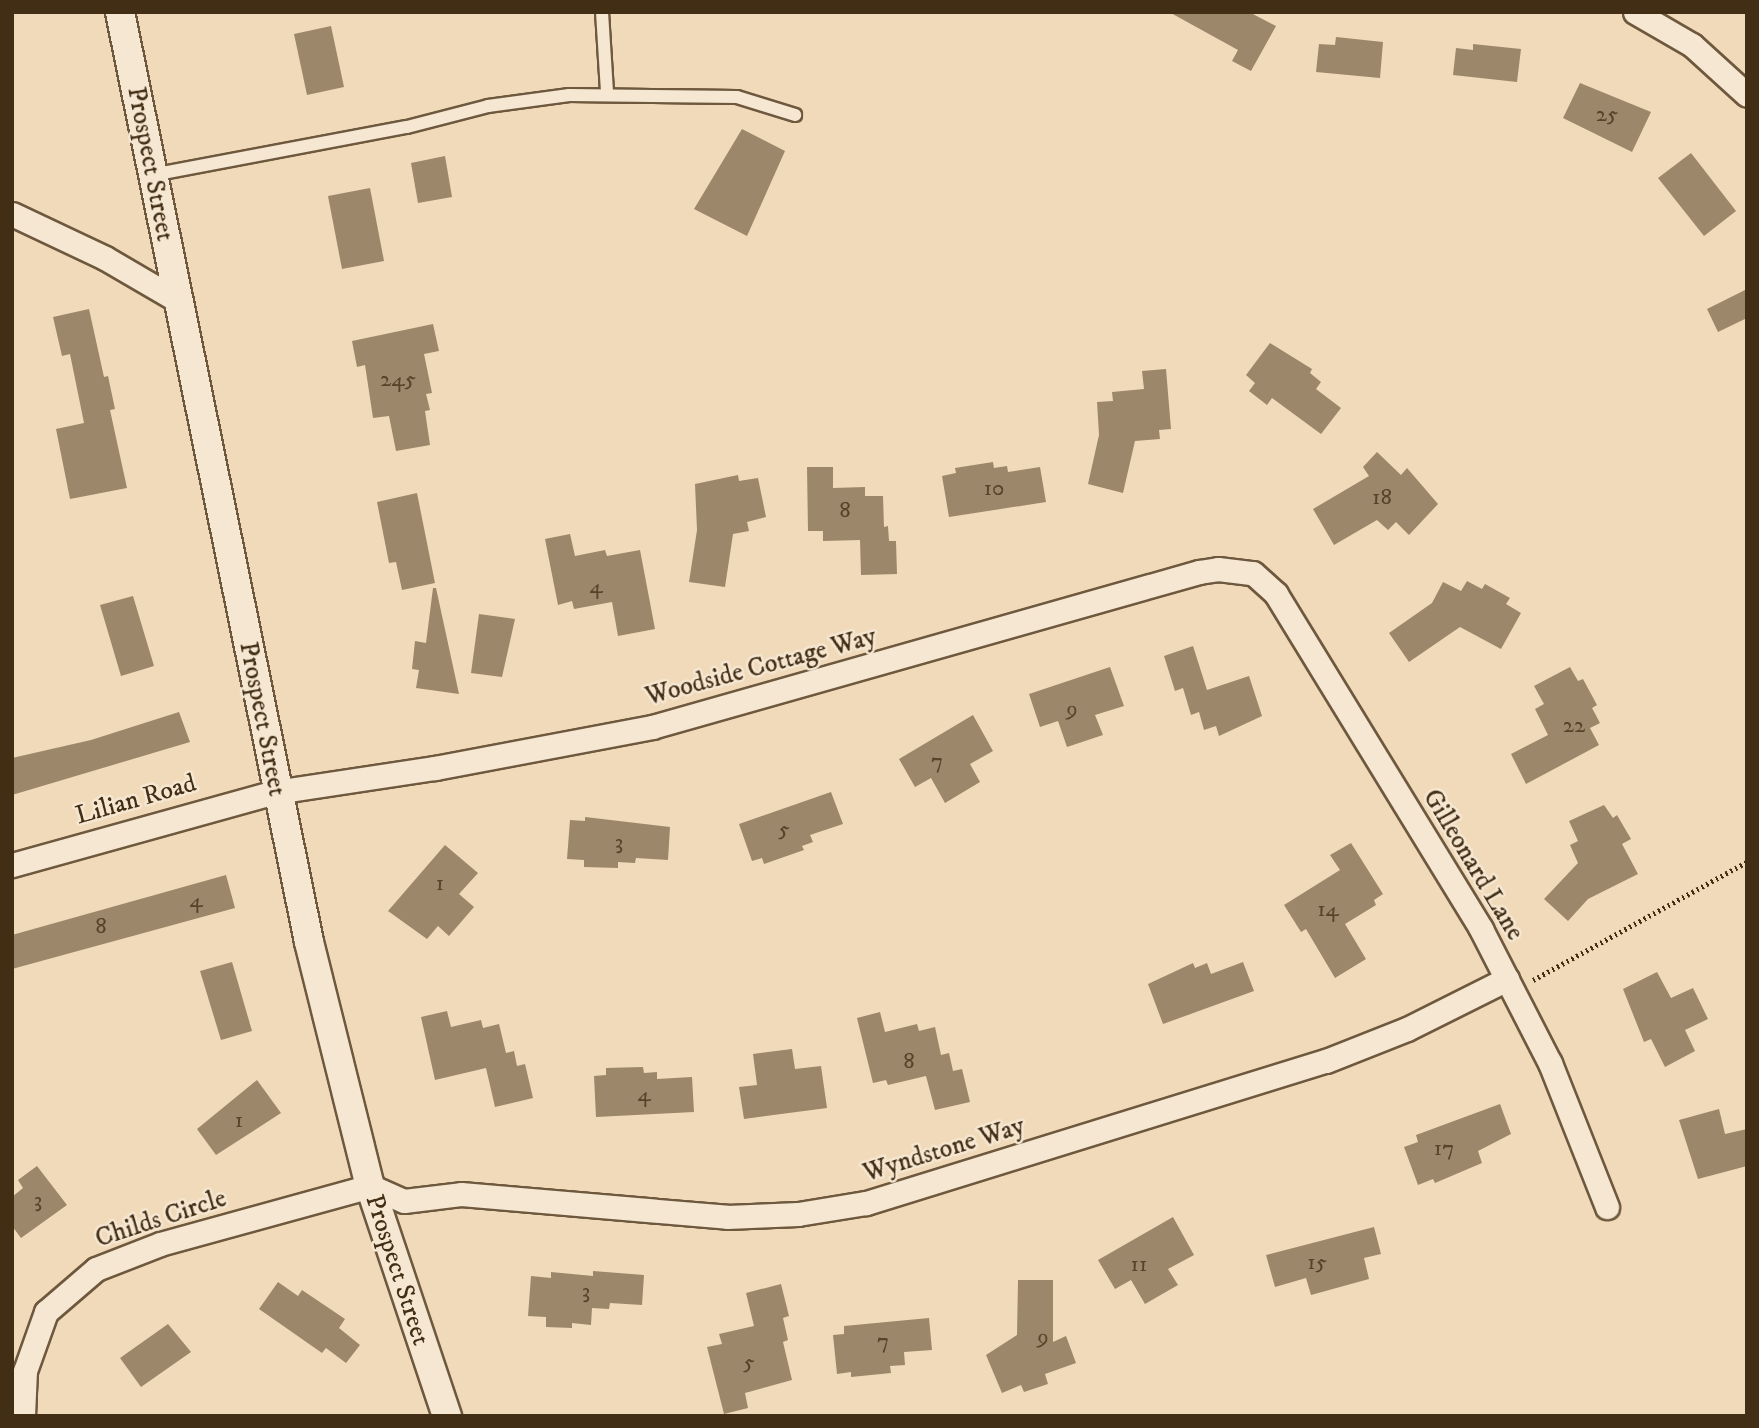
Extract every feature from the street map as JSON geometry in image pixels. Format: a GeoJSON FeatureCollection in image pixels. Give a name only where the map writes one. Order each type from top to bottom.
{"type":"FeatureCollection","features":[{"type":"Feature","properties":{"kind":"street","name":"Prospect Street"},"geometry":{"type":"LineString","coordinates":[[120,12],[276,792],[324,1008],[370,1186],[447,1416]]}},
{"type":"Feature","properties":{"kind":"street"},"geometry":{"type":"LineString","coordinates":[[1634,12],[1692,46],[1747,95]]}},
{"type":"Feature","properties":{"kind":"street"},"geometry":{"type":"LineString","coordinates":[[12,214],[105,258],[177,300]]}},
{"type":"Feature","properties":{"kind":"street","name":"Woodside Cottage Way"},"geometry":{"type":"LineString","coordinates":[[276,792],[435,768],[652,727],[1199,572],[1218,569],[1253,573]]}},
{"type":"Feature","properties":{"kind":"street","name":"Gilleonard Lane"},"geometry":{"type":"LineString","coordinates":[[1253,573],[1276,594],[1459,891],[1511,985],[1571,1110],[1607,1207]]}},
{"type":"Feature","properties":{"kind":"street","name":"Lilian Road"},"geometry":{"type":"LineString","coordinates":[[12,865],[276,792]]}},
{"type":"Feature","properties":{"kind":"street","name":"Wyndstone Way"},"geometry":{"type":"LineString","coordinates":[[370,1186],[404,1201],[461,1194],[688,1216],[762,1216],[830,1210],[901,1194],[1326,1061],[1511,985]]}},
{"type":"Feature","properties":{"kind":"street","name":"Childs Circle"},"geometry":{"type":"LineString","coordinates":[[23,1416],[25,1371],[46,1312],[96,1269],[160,1244],[370,1186]]}},
{"type":"Feature","properties":{"kind":"lane"},"geometry":{"type":"LineString","coordinates":[[602,12],[607,92]]}},
{"type":"Feature","properties":{"kind":"lane"},"geometry":{"type":"LineString","coordinates":[[151,175],[514,102],[607,92],[737,97],[795,114]]}},
{"type":"Feature","properties":{"kind":"path"},"geometry":{"type":"LineString","coordinates":[[1511,985],[1747,862]]}},
{"type":"Feature","properties":{"kind":"building"},"geometry":{"type":"Polygon","coordinates":[[[1169,12],[1249,12],[1276,26],[1251,71],[1232,61],[1238,50],[1169,12]]]}},
{"type":"Feature","properties":{"kind":"building"},"geometry":{"type":"Polygon","coordinates":[[[331,26],[344,87],[307,95],[294,34],[331,26]]]}},
{"type":"Feature","properties":{"kind":"building"},"geometry":{"type":"Polygon","coordinates":[[[1336,37],[1383,42],[1380,78],[1316,72],[1319,44],[1335,45],[1336,37]]]}},
{"type":"Feature","properties":{"kind":"building"},"geometry":{"type":"Polygon","coordinates":[[[1473,44],[1521,49],[1517,82],[1453,75],[1456,48],[1473,50],[1473,44]]]}},
{"type":"Feature","properties":{"kind":"building"},"geometry":{"type":"Polygon","coordinates":[[[1580,83],[1651,112],[1632,152],[1563,118],[1580,83]]]}},
{"type":"Feature","properties":{"kind":"building"},"geometry":{"type":"Polygon","coordinates":[[[742,129],[785,151],[747,236],[694,209],[742,129]]]}},
{"type":"Feature","properties":{"kind":"building"},"geometry":{"type":"Polygon","coordinates":[[[1691,153],[1736,211],[1704,236],[1658,178],[1691,153]]]}},
{"type":"Feature","properties":{"kind":"building"},"geometry":{"type":"Polygon","coordinates":[[[445,156],[452,197],[418,203],[411,163],[445,156]]]}},
{"type":"Feature","properties":{"kind":"building"},"geometry":{"type":"Polygon","coordinates":[[[370,188],[384,261],[342,269],[328,196],[370,188]]]}},
{"type":"Feature","properties":{"kind":"building"},"geometry":{"type":"Polygon","coordinates":[[[1747,289],[1747,318],[1718,332],[1707,309],[1747,289]]]}},
{"type":"Feature","properties":{"kind":"building"},"geometry":{"type":"Polygon","coordinates":[[[89,309],[104,377],[108,376],[115,409],[110,410],[127,488],[70,499],[56,429],[84,423],[70,354],[62,356],[53,317],[89,309]]]}},
{"type":"Feature","properties":{"kind":"building"},"geometry":{"type":"Polygon","coordinates":[[[433,324],[439,351],[424,354],[432,393],[426,394],[430,410],[425,411],[430,445],[396,451],[389,416],[373,418],[365,365],[357,367],[352,341],[433,324]]]}},
{"type":"Feature","properties":{"kind":"building"},"geometry":{"type":"Polygon","coordinates":[[[1270,343],[1312,369],[1310,373],[1321,382],[1316,389],[1341,408],[1321,434],[1272,398],[1267,405],[1249,391],[1255,383],[1246,375],[1270,343]]]}},
{"type":"Feature","properties":{"kind":"building"},"geometry":{"type":"Polygon","coordinates":[[[1166,369],[1171,429],[1159,430],[1160,439],[1135,441],[1123,493],[1088,484],[1099,435],[1097,402],[1113,401],[1112,392],[1144,389],[1142,371],[1166,369]]]}},
{"type":"Feature","properties":{"kind":"building"},"geometry":{"type":"Polygon","coordinates":[[[1377,452],[1401,475],[1407,468],[1438,504],[1409,535],[1396,522],[1388,530],[1377,520],[1334,545],[1313,509],[1369,476],[1363,467],[1377,452]]]}},
{"type":"Feature","properties":{"kind":"building"},"geometry":{"type":"Polygon","coordinates":[[[993,462],[994,468],[1007,466],[1008,472],[1040,467],[1046,502],[949,517],[942,476],[956,473],[955,468],[993,462]]]}},
{"type":"Feature","properties":{"kind":"building"},"geometry":{"type":"Polygon","coordinates":[[[807,467],[833,467],[833,488],[865,487],[865,496],[883,496],[884,527],[888,526],[889,541],[896,541],[897,574],[861,575],[860,540],[823,541],[823,531],[808,531],[807,467]]]}},
{"type":"Feature","properties":{"kind":"building"},"geometry":{"type":"Polygon","coordinates":[[[738,475],[739,481],[758,478],[766,517],[747,522],[749,531],[733,534],[725,587],[689,582],[697,530],[695,484],[738,475]]]}},
{"type":"Feature","properties":{"kind":"building"},"geometry":{"type":"Polygon","coordinates":[[[417,493],[435,583],[402,590],[396,562],[389,563],[377,502],[417,493]]]}},
{"type":"Feature","properties":{"kind":"building"},"geometry":{"type":"Polygon","coordinates":[[[570,534],[575,556],[605,550],[607,556],[640,550],[655,629],[618,636],[612,602],[574,609],[572,601],[558,605],[545,539],[570,534]]]}},
{"type":"Feature","properties":{"kind":"building"},"geometry":{"type":"Polygon","coordinates":[[[1467,581],[1482,589],[1485,584],[1510,598],[1506,604],[1521,613],[1501,649],[1460,627],[1409,662],[1389,633],[1432,603],[1443,582],[1461,591],[1467,581]]]}},
{"type":"Feature","properties":{"kind":"building"},"geometry":{"type":"Polygon","coordinates":[[[433,588],[436,588],[459,694],[416,688],[419,670],[412,669],[415,641],[426,643],[433,588]]]}},
{"type":"Feature","properties":{"kind":"building"},"geometry":{"type":"Polygon","coordinates":[[[133,596],[154,666],[121,676],[100,605],[133,596]]]}},
{"type":"Feature","properties":{"kind":"building"},"geometry":{"type":"Polygon","coordinates":[[[479,614],[515,619],[502,677],[471,673],[479,614]]]}},
{"type":"Feature","properties":{"kind":"building"},"geometry":{"type":"Polygon","coordinates":[[[1193,646],[1207,690],[1249,676],[1262,716],[1219,736],[1216,726],[1204,730],[1199,712],[1191,715],[1183,688],[1175,691],[1164,656],[1193,646]]]}},
{"type":"Feature","properties":{"kind":"building"},"geometry":{"type":"Polygon","coordinates":[[[1110,667],[1124,706],[1095,715],[1103,735],[1067,747],[1058,721],[1040,727],[1029,694],[1110,667]]]}},
{"type":"Feature","properties":{"kind":"building"},"geometry":{"type":"Polygon","coordinates":[[[1570,667],[1578,681],[1583,679],[1597,705],[1592,708],[1600,723],[1590,728],[1599,745],[1526,784],[1511,754],[1548,735],[1535,709],[1544,704],[1534,686],[1570,667]]]}},
{"type":"Feature","properties":{"kind":"building"},"geometry":{"type":"Polygon","coordinates":[[[179,712],[190,742],[12,795],[12,758],[91,740],[179,712]]]}},
{"type":"Feature","properties":{"kind":"building"},"geometry":{"type":"Polygon","coordinates":[[[973,715],[993,751],[970,764],[980,782],[945,803],[931,778],[915,787],[899,759],[973,715]]]}},
{"type":"Feature","properties":{"kind":"building"},"geometry":{"type":"Polygon","coordinates":[[[831,792],[843,824],[810,835],[813,842],[802,846],[804,850],[764,864],[762,858],[752,861],[739,824],[831,792]]]}},
{"type":"Feature","properties":{"kind":"building"},"geometry":{"type":"Polygon","coordinates":[[[1604,805],[1613,818],[1617,815],[1631,839],[1622,844],[1638,874],[1588,899],[1568,921],[1544,899],[1578,863],[1570,845],[1578,841],[1569,821],[1604,805]]]}},
{"type":"Feature","properties":{"kind":"building"},"geometry":{"type":"Polygon","coordinates":[[[585,817],[670,827],[668,860],[636,858],[635,863],[618,862],[618,868],[584,867],[584,860],[567,859],[570,820],[585,821],[585,817]]]}},
{"type":"Feature","properties":{"kind":"building"},"geometry":{"type":"Polygon","coordinates":[[[1351,843],[1383,894],[1374,900],[1376,905],[1345,924],[1366,959],[1335,978],[1306,929],[1301,932],[1284,905],[1340,870],[1330,855],[1351,843]]]}},
{"type":"Feature","properties":{"kind":"building"},"geometry":{"type":"Polygon","coordinates":[[[445,845],[478,873],[459,894],[474,907],[449,936],[438,926],[427,939],[388,911],[445,845]]]}},
{"type":"Feature","properties":{"kind":"building"},"geometry":{"type":"Polygon","coordinates":[[[226,875],[235,908],[12,969],[12,935],[226,875]]]}},
{"type":"Feature","properties":{"kind":"building"},"geometry":{"type":"Polygon","coordinates":[[[232,962],[252,1031],[221,1040],[200,971],[232,962]]]}},
{"type":"Feature","properties":{"kind":"building"},"geometry":{"type":"Polygon","coordinates":[[[1243,962],[1254,991],[1163,1024],[1148,984],[1193,963],[1195,968],[1207,963],[1211,974],[1243,962]]]}},
{"type":"Feature","properties":{"kind":"building"},"geometry":{"type":"Polygon","coordinates":[[[1657,972],[1671,998],[1693,988],[1708,1019],[1685,1030],[1695,1051],[1665,1067],[1651,1039],[1644,1042],[1623,989],[1657,972]]]}},
{"type":"Feature","properties":{"kind":"building"},"geometry":{"type":"Polygon","coordinates":[[[447,1011],[451,1027],[481,1020],[483,1028],[499,1024],[506,1053],[514,1051],[517,1066],[525,1064],[533,1098],[495,1107],[486,1068],[435,1080],[421,1017],[447,1011]]]}},
{"type":"Feature","properties":{"kind":"building"},"geometry":{"type":"Polygon","coordinates":[[[880,1012],[885,1032],[917,1024],[919,1031],[935,1027],[941,1055],[949,1053],[953,1071],[962,1069],[970,1102],[935,1110],[926,1076],[888,1085],[886,1080],[873,1083],[857,1018],[880,1012]]]}},
{"type":"Feature","properties":{"kind":"building"},"geometry":{"type":"Polygon","coordinates":[[[792,1049],[795,1069],[821,1066],[827,1108],[744,1119],[739,1087],[757,1085],[753,1054],[792,1049]]]}},
{"type":"Feature","properties":{"kind":"building"},"geometry":{"type":"Polygon","coordinates":[[[643,1067],[644,1073],[657,1072],[657,1079],[692,1077],[694,1112],[596,1117],[594,1076],[606,1075],[606,1068],[643,1067]]]}},
{"type":"Feature","properties":{"kind":"building"},"geometry":{"type":"Polygon","coordinates":[[[257,1080],[281,1113],[216,1155],[197,1129],[257,1080]]]}},
{"type":"Feature","properties":{"kind":"building"},"geometry":{"type":"Polygon","coordinates":[[[1500,1104],[1511,1134],[1478,1151],[1482,1163],[1435,1183],[1433,1179],[1418,1185],[1404,1147],[1418,1142],[1416,1135],[1500,1104]]]}},
{"type":"Feature","properties":{"kind":"building"},"geometry":{"type":"Polygon","coordinates":[[[1719,1109],[1725,1134],[1747,1129],[1747,1166],[1698,1179],[1679,1120],[1719,1109]]]}},
{"type":"Feature","properties":{"kind":"building"},"geometry":{"type":"Polygon","coordinates":[[[37,1166],[67,1205],[21,1238],[12,1226],[12,1197],[23,1188],[18,1180],[37,1166]]]}},
{"type":"Feature","properties":{"kind":"building"},"geometry":{"type":"Polygon","coordinates":[[[1173,1217],[1194,1255],[1168,1269],[1178,1285],[1145,1304],[1131,1280],[1115,1289],[1098,1260],[1173,1217]]]}},
{"type":"Feature","properties":{"kind":"building"},"geometry":{"type":"Polygon","coordinates":[[[1374,1227],[1381,1254],[1364,1258],[1369,1279],[1311,1295],[1306,1278],[1275,1287],[1266,1255],[1374,1227]]]}},
{"type":"Feature","properties":{"kind":"building"},"geometry":{"type":"Polygon","coordinates":[[[593,1271],[644,1275],[642,1305],[610,1303],[609,1309],[592,1308],[591,1325],[572,1323],[572,1328],[546,1327],[546,1317],[528,1316],[531,1276],[551,1278],[551,1272],[593,1276],[593,1271]]]}},
{"type":"Feature","properties":{"kind":"building"},"geometry":{"type":"Polygon","coordinates":[[[1018,1280],[1053,1280],[1053,1342],[1066,1336],[1076,1363],[1045,1374],[1048,1384],[1024,1392],[1021,1385],[1002,1393],[986,1355],[1017,1335],[1018,1280]]]}},
{"type":"Feature","properties":{"kind":"building"},"geometry":{"type":"Polygon","coordinates":[[[278,1282],[298,1296],[302,1290],[345,1319],[339,1328],[360,1345],[346,1363],[326,1348],[322,1353],[259,1309],[278,1282]]]}},
{"type":"Feature","properties":{"kind":"building"},"geometry":{"type":"Polygon","coordinates":[[[781,1284],[789,1316],[783,1318],[788,1340],[783,1342],[792,1380],[745,1393],[748,1408],[724,1414],[707,1347],[722,1344],[719,1334],[754,1326],[746,1293],[781,1284]]]}},
{"type":"Feature","properties":{"kind":"building"},"geometry":{"type":"Polygon","coordinates":[[[929,1318],[932,1350],[904,1352],[905,1365],[890,1366],[891,1373],[851,1377],[851,1372],[837,1374],[833,1335],[844,1334],[844,1326],[929,1318]]]}},
{"type":"Feature","properties":{"kind":"building"},"geometry":{"type":"Polygon","coordinates":[[[168,1324],[191,1352],[141,1387],[120,1358],[168,1324]]]}}]}
